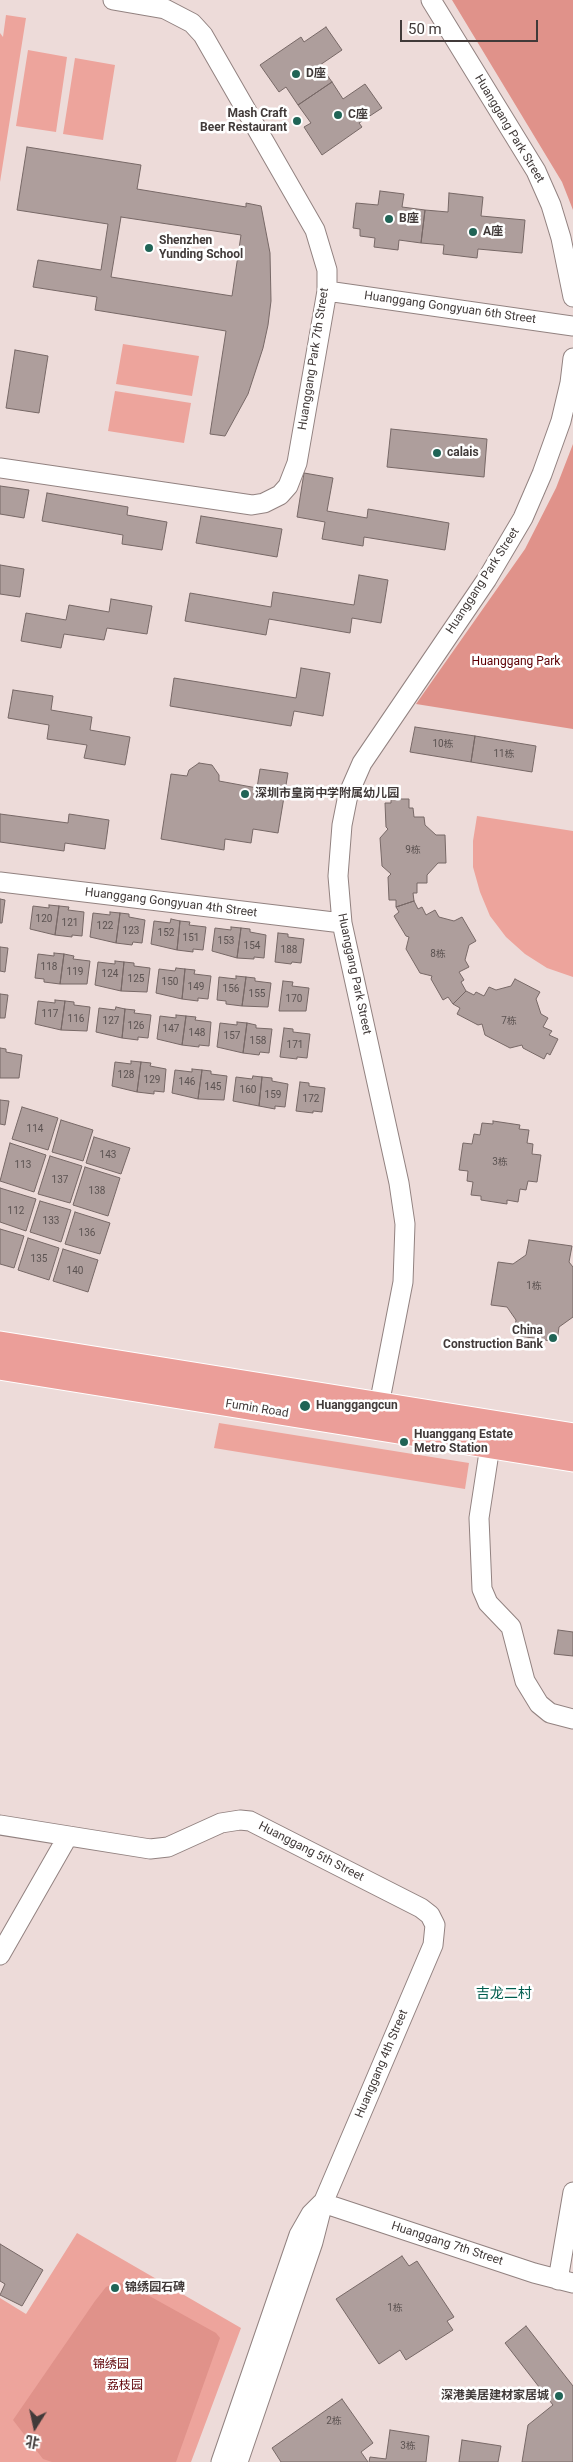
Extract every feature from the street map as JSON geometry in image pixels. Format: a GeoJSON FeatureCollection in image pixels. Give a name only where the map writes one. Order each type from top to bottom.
{"type":"FeatureCollection","features":[{"type":"Feature","properties":{"kind":"main road","name":"Fumin Road"},"geometry":{"type":"LineString","coordinates":[[0,1344],[573,1436]]}},
{"type":"Feature","properties":{"kind":"main road","name":"Fumin Road"},"geometry":{"type":"LineString","coordinates":[[0,1368],[573,1459]]}},
{"type":"Feature","properties":{"kind":"street","name":"Huanggang Park 7th Street"},"geometry":{"type":"LineString","coordinates":[[0,468],[242,504],[264,504],[272,500],[288,486],[297,463],[327,291],[326,270],[315,230],[203,35],[192,23],[166,9],[113,0]]}},
{"type":"Feature","properties":{"kind":"street","name":"Huanggang Park Street"},"geometry":{"type":"LineString","coordinates":[[431,0],[536,171],[551,205],[561,238],[573,297]]}},
{"type":"Feature","properties":{"kind":"street","name":"Huanggang Gongyuan 6th Street"},"geometry":{"type":"LineString","coordinates":[[327,291],[573,326]]}},
{"type":"Feature","properties":{"kind":"street","name":"Huanggang Park Street"},"geometry":{"type":"LineString","coordinates":[[379,1405],[403,1282],[405,1224],[399,1183],[342,924],[338,876],[344,810],[355,778],[372,748],[487,579],[523,518],[542,474],[561,421],[568,393],[573,358]]}},
{"type":"Feature","properties":{"kind":"street","name":"Huanggang Gongyuan 4th Street"},"geometry":{"type":"LineString","coordinates":[[0,882],[342,924]]}},
{"type":"Feature","properties":{"kind":"street"},"geometry":{"type":"LineString","coordinates":[[490,1446],[478,1526],[480,1575],[484,1596],[511,1627],[526,1681],[538,1704],[550,1713],[573,1719]]}},
{"type":"Feature","properties":{"kind":"street","name":"Huanggang 5th Street"},"geometry":{"type":"LineString","coordinates":[[0,1825],[159,1848],[168,1847],[221,1823],[240,1820],[250,1821],[421,1908],[430,1915],[435,1925]]}},
{"type":"Feature","properties":{"kind":"street"},"geometry":{"type":"LineString","coordinates":[[0,1955],[68,1836]]}},
{"type":"Feature","properties":{"kind":"street","name":"Huanggang 4th Street"},"geometry":{"type":"LineString","coordinates":[[238,2462],[313,2242],[323,2202],[433,1945],[435,1925]]}},
{"type":"Feature","properties":{"kind":"street"},"geometry":{"type":"LineString","coordinates":[[566,2282],[573,2192]]}},
{"type":"Feature","properties":{"kind":"street","name":"Huanggang 4th Street"},"geometry":{"type":"LineString","coordinates":[[221,2462],[299,2235],[311,2214],[323,2202]]}},
{"type":"Feature","properties":{"kind":"street","name":"Huanggang 7th Street"},"geometry":{"type":"LineString","coordinates":[[323,2202],[566,2282]]}},
{"type":"Feature","properties":{"kind":"green space"},"geometry":{"type":"Polygon","coordinates":[[[452,0],[573,0],[573,210],[562,182],[452,0]]]}},
{"type":"Feature","properties":{"kind":"green space"},"geometry":{"type":"Polygon","coordinates":[[[6,15],[26,18],[0,182],[0,33],[3,37],[6,15]]]}},
{"type":"Feature","properties":{"kind":"green space"},"geometry":{"type":"Polygon","coordinates":[[[28,50],[67,57],[56,132],[16,126],[28,50]]]}},
{"type":"Feature","properties":{"kind":"green space"},"geometry":{"type":"Polygon","coordinates":[[[75,58],[115,65],[103,140],[63,134],[75,58]]]}},
{"type":"Feature","properties":{"kind":"green space"},"geometry":{"type":"Polygon","coordinates":[[[123,344],[199,356],[192,396],[116,384],[123,344]]]}},
{"type":"Feature","properties":{"kind":"green space"},"geometry":{"type":"Polygon","coordinates":[[[115,391],[191,403],[184,443],[108,431],[115,391]]]}},
{"type":"Feature","properties":{"kind":"green space","name":"Huanggang Park"},"geometry":{"type":"Polygon","coordinates":[[[573,444],[573,729],[416,704],[525,549],[556,488],[573,444]]]}},
{"type":"Feature","properties":{"kind":"green space"},"geometry":{"type":"Polygon","coordinates":[[[477,816],[573,831],[573,977],[547,968],[525,954],[506,937],[490,916],[480,892],[473,867],[473,841],[477,816]]]}},
{"type":"Feature","properties":{"kind":"green space"},"geometry":{"type":"Polygon","coordinates":[[[219,1423],[469,1463],[465,1489],[214,1448],[219,1423]]]}},
{"type":"Feature","properties":{"kind":"green space","name":"荔枝园"},"geometry":{"type":"Polygon","coordinates":[[[77,2233],[241,2328],[191,2462],[0,2462],[0,2298],[26,2314],[77,2233]]]}},
{"type":"Feature","properties":{"kind":"green space","name":"荔枝园"},"geometry":{"type":"Polygon","coordinates":[[[115,2283],[126,2283],[216,2333],[220,2338],[176,2462],[52,2462],[43,2459],[13,2420],[95,2301],[106,2287],[115,2283]]]}},
{"type":"Feature","properties":{"kind":"building","name":"D座"},"geometry":{"type":"Polygon","coordinates":[[[326,27],[342,50],[320,65],[332,82],[298,105],[286,87],[279,92],[260,65],[301,37],[304,42],[326,27]]]}},
{"type":"Feature","properties":{"kind":"building","name":"C座"},"geometry":{"type":"Polygon","coordinates":[[[332,82],[343,99],[365,84],[382,108],[359,123],[362,127],[322,155],[304,127],[311,123],[298,105],[332,82]]]}},
{"type":"Feature","properties":{"kind":"building"},"geometry":{"type":"Polygon","coordinates":[[[27,147],[141,165],[137,189],[246,207],[246,203],[261,206],[270,253],[271,301],[268,325],[263,348],[248,394],[225,436],[210,434],[226,331],[95,310],[97,297],[33,287],[38,260],[101,270],[108,224],[17,210],[27,147]],[[121,217],[111,277],[232,296],[241,235],[121,217]]]}},
{"type":"Feature","properties":{"kind":"building","name":"B座"},"geometry":{"type":"Polygon","coordinates":[[[380,191],[404,194],[402,207],[425,210],[421,243],[399,240],[398,250],[374,247],[375,238],[360,236],[360,229],[353,228],[356,203],[378,205],[380,191]]]}},
{"type":"Feature","properties":{"kind":"building","name":"A座"},"geometry":{"type":"Polygon","coordinates":[[[449,193],[483,197],[481,216],[525,220],[522,253],[478,249],[477,258],[443,254],[444,245],[421,243],[425,210],[448,212],[449,193]]]}},
{"type":"Feature","properties":{"kind":"building"},"geometry":{"type":"Polygon","coordinates":[[[15,350],[48,356],[39,413],[6,408],[15,350]]]}},
{"type":"Feature","properties":{"kind":"building","name":"calais"},"geometry":{"type":"Polygon","coordinates":[[[391,429],[487,439],[484,477],[387,467],[391,429]]]}},
{"type":"Feature","properties":{"kind":"building"},"geometry":{"type":"Polygon","coordinates":[[[304,473],[333,478],[327,511],[367,518],[368,509],[449,523],[445,550],[364,537],[363,546],[322,539],[325,522],[297,517],[304,473]]]}},
{"type":"Feature","properties":{"kind":"building"},"geometry":{"type":"Polygon","coordinates":[[[0,486],[29,490],[24,518],[0,514],[0,486]]]}},
{"type":"Feature","properties":{"kind":"building"},"geometry":{"type":"Polygon","coordinates":[[[47,493],[128,507],[127,515],[167,522],[162,550],[122,544],[123,535],[42,521],[47,493]]]}},
{"type":"Feature","properties":{"kind":"building"},"geometry":{"type":"Polygon","coordinates":[[[201,516],[282,529],[277,557],[196,543],[201,516]]]}},
{"type":"Feature","properties":{"kind":"building"},"geometry":{"type":"Polygon","coordinates":[[[0,565],[24,569],[20,597],[0,594],[0,565]]]}},
{"type":"Feature","properties":{"kind":"building"},"geometry":{"type":"Polygon","coordinates":[[[359,575],[388,580],[381,623],[352,618],[350,633],[269,619],[266,635],[185,621],[190,593],[271,607],[273,592],[354,605],[359,575]]]}},
{"type":"Feature","properties":{"kind":"building"},"geometry":{"type":"Polygon","coordinates":[[[111,599],[152,606],[147,634],[107,628],[104,640],[64,634],[61,648],[21,641],[26,613],[66,620],[69,605],[109,612],[111,599]]]}},
{"type":"Feature","properties":{"kind":"building"},"geometry":{"type":"Polygon","coordinates":[[[301,668],[330,673],[323,716],[294,711],[291,726],[170,706],[174,678],[296,698],[301,668]]]}},
{"type":"Feature","properties":{"kind":"building"},"geometry":{"type":"Polygon","coordinates":[[[13,690],[53,696],[51,710],[92,717],[90,730],[130,737],[125,765],[84,758],[87,745],[47,739],[49,725],[8,718],[13,690]]]}},
{"type":"Feature","properties":{"kind":"building"},"geometry":{"type":"Polygon","coordinates":[[[415,727],[475,736],[471,762],[410,752],[415,727]]]}},
{"type":"Feature","properties":{"kind":"building"},"geometry":{"type":"Polygon","coordinates":[[[475,736],[536,746],[532,772],[471,762],[475,736]]]}},
{"type":"Feature","properties":{"kind":"building"},"geometry":{"type":"Polygon","coordinates":[[[199,763],[212,765],[219,775],[219,781],[257,788],[260,769],[288,773],[278,833],[253,829],[251,843],[225,839],[224,850],[161,839],[171,774],[187,776],[189,770],[199,763]]]}},
{"type":"Feature","properties":{"kind":"building"},"geometry":{"type":"Polygon","coordinates":[[[391,799],[409,799],[409,808],[413,808],[414,817],[424,817],[425,825],[436,835],[445,835],[446,863],[438,863],[427,875],[427,883],[417,883],[417,893],[413,893],[414,901],[396,907],[396,900],[389,900],[388,877],[391,874],[382,866],[380,838],[388,829],[386,827],[385,803],[391,803],[391,799]]]}},
{"type":"Feature","properties":{"kind":"building"},"geometry":{"type":"Polygon","coordinates":[[[0,814],[68,823],[69,814],[109,820],[105,849],[65,843],[64,851],[0,842],[0,814]]]}},
{"type":"Feature","properties":{"kind":"building"},"geometry":{"type":"Polygon","coordinates":[[[0,899],[5,900],[2,923],[0,923],[0,899]]]}},
{"type":"Feature","properties":{"kind":"building"},"geometry":{"type":"Polygon","coordinates":[[[414,901],[418,909],[422,907],[426,915],[435,910],[439,917],[454,921],[462,917],[476,941],[469,945],[465,960],[469,967],[459,972],[464,980],[461,982],[466,991],[453,1004],[448,997],[443,1000],[431,979],[432,976],[420,973],[406,949],[409,937],[406,936],[394,916],[399,912],[396,907],[414,901]]]}},
{"type":"Feature","properties":{"kind":"building"},"geometry":{"type":"Polygon","coordinates":[[[49,905],[59,906],[55,935],[30,929],[33,906],[49,908],[49,905]]]}},
{"type":"Feature","properties":{"kind":"building"},"geometry":{"type":"Polygon","coordinates":[[[59,906],[69,907],[68,910],[84,912],[82,936],[55,935],[59,906]]]}},
{"type":"Feature","properties":{"kind":"building"},"geometry":{"type":"Polygon","coordinates":[[[110,912],[120,913],[116,943],[90,937],[93,913],[110,915],[110,912]]]}},
{"type":"Feature","properties":{"kind":"building"},"geometry":{"type":"Polygon","coordinates":[[[120,913],[145,920],[142,943],[133,942],[132,945],[116,943],[120,913]]]}},
{"type":"Feature","properties":{"kind":"building"},"geometry":{"type":"Polygon","coordinates":[[[171,919],[180,921],[177,950],[151,944],[154,921],[170,923],[171,919]]]}},
{"type":"Feature","properties":{"kind":"building"},"geometry":{"type":"Polygon","coordinates":[[[180,921],[190,922],[189,925],[206,927],[203,950],[193,949],[193,952],[177,950],[180,921]]]}},
{"type":"Feature","properties":{"kind":"building"},"geometry":{"type":"Polygon","coordinates":[[[231,927],[241,928],[237,958],[212,951],[215,928],[231,930],[231,927]]]}},
{"type":"Feature","properties":{"kind":"building"},"geometry":{"type":"Polygon","coordinates":[[[241,928],[266,935],[264,958],[237,958],[241,928]]]}},
{"type":"Feature","properties":{"kind":"building"},"geometry":{"type":"Polygon","coordinates":[[[278,933],[288,934],[288,937],[304,939],[301,963],[275,962],[278,933]]]}},
{"type":"Feature","properties":{"kind":"building"},"geometry":{"type":"Polygon","coordinates":[[[0,947],[8,948],[5,972],[0,971],[0,947]]]}},
{"type":"Feature","properties":{"kind":"building"},"geometry":{"type":"Polygon","coordinates":[[[54,953],[64,954],[60,984],[44,982],[44,979],[35,978],[38,954],[54,956],[54,953]]]}},
{"type":"Feature","properties":{"kind":"building"},"geometry":{"type":"Polygon","coordinates":[[[64,954],[74,956],[73,959],[90,961],[87,984],[60,984],[64,954]]]}},
{"type":"Feature","properties":{"kind":"building"},"geometry":{"type":"Polygon","coordinates":[[[115,961],[124,962],[121,991],[95,985],[98,962],[115,964],[115,961]]]}},
{"type":"Feature","properties":{"kind":"building"},"geometry":{"type":"Polygon","coordinates":[[[124,962],[134,963],[134,966],[150,968],[147,992],[121,991],[124,962]]]}},
{"type":"Feature","properties":{"kind":"building"},"geometry":{"type":"Polygon","coordinates":[[[176,968],[185,969],[182,999],[156,993],[159,969],[175,971],[176,968]]]}},
{"type":"Feature","properties":{"kind":"building"},"geometry":{"type":"Polygon","coordinates":[[[185,969],[195,970],[194,974],[211,976],[208,999],[198,998],[198,1001],[182,999],[185,969]]]}},
{"type":"Feature","properties":{"kind":"building"},"geometry":{"type":"Polygon","coordinates":[[[236,976],[246,977],[242,1006],[226,1004],[226,1001],[217,1000],[219,977],[236,979],[236,976]]]}},
{"type":"Feature","properties":{"kind":"building"},"geometry":{"type":"Polygon","coordinates":[[[246,977],[255,978],[255,981],[271,983],[268,1007],[242,1006],[246,977]]]}},
{"type":"Feature","properties":{"kind":"building"},"geometry":{"type":"Polygon","coordinates":[[[515,979],[540,992],[536,999],[541,1014],[548,1018],[543,1027],[552,1031],[549,1035],[558,1039],[550,1055],[547,1053],[544,1059],[523,1048],[522,1045],[510,1048],[485,1035],[482,1024],[478,1025],[457,1014],[460,1008],[453,1004],[466,991],[474,995],[476,992],[484,996],[489,987],[496,990],[511,986],[515,979]]]}},
{"type":"Feature","properties":{"kind":"building"},"geometry":{"type":"Polygon","coordinates":[[[283,981],[293,982],[292,986],[309,988],[306,1011],[279,1011],[283,981]]]}},
{"type":"Feature","properties":{"kind":"building"},"geometry":{"type":"Polygon","coordinates":[[[0,994],[8,995],[5,1018],[0,1018],[0,994]]]}},
{"type":"Feature","properties":{"kind":"building"},"geometry":{"type":"Polygon","coordinates":[[[55,1000],[65,1001],[61,1030],[35,1024],[38,1001],[55,1003],[55,1000]]]}},
{"type":"Feature","properties":{"kind":"building"},"geometry":{"type":"Polygon","coordinates":[[[65,1001],[74,1002],[74,1005],[90,1007],[87,1031],[61,1030],[65,1001]]]}},
{"type":"Feature","properties":{"kind":"building"},"geometry":{"type":"Polygon","coordinates":[[[116,1007],[125,1009],[122,1038],[96,1032],[99,1008],[115,1010],[116,1007]]]}},
{"type":"Feature","properties":{"kind":"building"},"geometry":{"type":"Polygon","coordinates":[[[125,1009],[135,1010],[134,1013],[151,1015],[148,1038],[138,1037],[138,1040],[122,1038],[125,1009]]]}},
{"type":"Feature","properties":{"kind":"building"},"geometry":{"type":"Polygon","coordinates":[[[176,1015],[186,1016],[182,1045],[157,1039],[160,1016],[176,1018],[176,1015]]]}},
{"type":"Feature","properties":{"kind":"building"},"geometry":{"type":"Polygon","coordinates":[[[186,1016],[196,1017],[195,1020],[211,1022],[209,1046],[182,1045],[186,1016]]]}},
{"type":"Feature","properties":{"kind":"building"},"geometry":{"type":"Polygon","coordinates":[[[237,1022],[247,1023],[243,1053],[217,1047],[220,1023],[237,1025],[237,1022]]]}},
{"type":"Feature","properties":{"kind":"building"},"geometry":{"type":"Polygon","coordinates":[[[247,1023],[256,1025],[256,1028],[272,1029],[269,1053],[260,1052],[259,1055],[243,1053],[247,1023]]]}},
{"type":"Feature","properties":{"kind":"building"},"geometry":{"type":"Polygon","coordinates":[[[284,1028],[293,1029],[293,1032],[310,1034],[307,1058],[280,1057],[284,1028]]]}},
{"type":"Feature","properties":{"kind":"building"},"geometry":{"type":"Polygon","coordinates":[[[0,1048],[6,1049],[6,1052],[22,1055],[19,1078],[0,1078],[0,1048]]]}},
{"type":"Feature","properties":{"kind":"building"},"geometry":{"type":"Polygon","coordinates":[[[131,1061],[141,1062],[137,1092],[112,1086],[115,1062],[131,1064],[131,1061]]]}},
{"type":"Feature","properties":{"kind":"building"},"geometry":{"type":"Polygon","coordinates":[[[141,1062],[151,1063],[150,1066],[166,1069],[164,1092],[154,1091],[154,1094],[137,1092],[141,1062]]]}},
{"type":"Feature","properties":{"kind":"building"},"geometry":{"type":"Polygon","coordinates":[[[192,1069],[202,1070],[198,1099],[172,1093],[175,1070],[192,1072],[192,1069]]]}},
{"type":"Feature","properties":{"kind":"building"},"geometry":{"type":"Polygon","coordinates":[[[202,1070],[211,1071],[211,1074],[227,1076],[224,1100],[198,1099],[202,1070]]]}},
{"type":"Feature","properties":{"kind":"building"},"geometry":{"type":"Polygon","coordinates":[[[253,1076],[262,1077],[259,1106],[233,1101],[236,1077],[252,1079],[253,1076]]]}},
{"type":"Feature","properties":{"kind":"building"},"geometry":{"type":"Polygon","coordinates":[[[262,1077],[272,1078],[272,1081],[288,1084],[285,1107],[275,1106],[275,1109],[259,1106],[262,1077]]]}},
{"type":"Feature","properties":{"kind":"building"},"geometry":{"type":"Polygon","coordinates":[[[300,1082],[309,1083],[309,1086],[325,1088],[322,1112],[296,1111],[300,1082]]]}},
{"type":"Feature","properties":{"kind":"building"},"geometry":{"type":"Polygon","coordinates":[[[0,1100],[9,1101],[5,1125],[0,1124],[0,1100]]]}},
{"type":"Feature","properties":{"kind":"building"},"geometry":{"type":"Polygon","coordinates":[[[22,1107],[58,1118],[48,1150],[12,1139],[22,1107]]]}},
{"type":"Feature","properties":{"kind":"building"},"geometry":{"type":"Polygon","coordinates":[[[61,1120],[93,1130],[83,1161],[52,1152],[61,1120]]]}},
{"type":"Feature","properties":{"kind":"building"},"geometry":{"type":"Polygon","coordinates":[[[493,1121],[520,1125],[519,1129],[529,1130],[527,1143],[533,1144],[532,1154],[541,1155],[537,1182],[528,1181],[526,1190],[520,1189],[518,1202],[507,1200],[507,1204],[481,1200],[481,1196],[471,1195],[473,1182],[467,1181],[468,1171],[459,1170],[463,1143],[472,1144],[474,1134],[480,1135],[482,1123],[493,1124],[493,1121]]]}},
{"type":"Feature","properties":{"kind":"building"},"geometry":{"type":"Polygon","coordinates":[[[94,1137],[130,1148],[121,1174],[86,1163],[94,1137]]]}},
{"type":"Feature","properties":{"kind":"building"},"geometry":{"type":"Polygon","coordinates":[[[10,1143],[46,1155],[34,1192],[0,1181],[10,1143]]]}},
{"type":"Feature","properties":{"kind":"building"},"geometry":{"type":"Polygon","coordinates":[[[50,1156],[82,1166],[70,1203],[38,1194],[50,1156]]]}},
{"type":"Feature","properties":{"kind":"building"},"geometry":{"type":"Polygon","coordinates":[[[85,1167],[120,1178],[108,1216],[73,1205],[85,1167]]]}},
{"type":"Feature","properties":{"kind":"building"},"geometry":{"type":"Polygon","coordinates":[[[0,1188],[36,1199],[26,1231],[0,1222],[0,1188]]]}},
{"type":"Feature","properties":{"kind":"building"},"geometry":{"type":"Polygon","coordinates":[[[40,1201],[71,1210],[61,1242],[30,1232],[40,1201]]]}},
{"type":"Feature","properties":{"kind":"building"},"geometry":{"type":"Polygon","coordinates":[[[75,1212],[110,1223],[100,1254],[65,1244],[75,1212]]]}},
{"type":"Feature","properties":{"kind":"building"},"geometry":{"type":"Polygon","coordinates":[[[0,1229],[24,1236],[14,1268],[0,1264],[0,1229]]]}},
{"type":"Feature","properties":{"kind":"building"},"geometry":{"type":"Polygon","coordinates":[[[28,1238],[59,1248],[49,1280],[18,1270],[28,1238]]]}},
{"type":"Feature","properties":{"kind":"building"},"geometry":{"type":"Polygon","coordinates":[[[529,1240],[572,1246],[569,1262],[573,1267],[573,1317],[559,1327],[557,1342],[514,1335],[516,1320],[507,1307],[491,1305],[498,1262],[513,1264],[526,1255],[529,1240]]]}},
{"type":"Feature","properties":{"kind":"building"},"geometry":{"type":"Polygon","coordinates":[[[63,1249],[98,1260],[88,1292],[53,1281],[63,1249]]]}},
{"type":"Feature","properties":{"kind":"building"},"geometry":{"type":"Polygon","coordinates":[[[558,1630],[573,1632],[573,1656],[554,1654],[558,1630]]]}},
{"type":"Feature","properties":{"kind":"building"},"geometry":{"type":"Polygon","coordinates":[[[0,2244],[43,2270],[22,2306],[0,2295],[5,2284],[0,2281],[0,2244]]]}},
{"type":"Feature","properties":{"kind":"building"},"geometry":{"type":"Polygon","coordinates":[[[402,2256],[409,2266],[417,2261],[454,2317],[447,2321],[453,2330],[406,2360],[400,2350],[379,2364],[336,2299],[402,2256]]]}},
{"type":"Feature","properties":{"kind":"building","name":"深港美居建材家居城"},"geometry":{"type":"Polygon","coordinates":[[[526,2326],[573,2386],[573,2462],[522,2462],[528,2425],[553,2405],[505,2343],[526,2326]]]}},
{"type":"Feature","properties":{"kind":"building"},"geometry":{"type":"Polygon","coordinates":[[[342,2399],[373,2443],[361,2452],[368,2462],[281,2462],[272,2448],[342,2399]]]}},
{"type":"Feature","properties":{"kind":"building"},"geometry":{"type":"Polygon","coordinates":[[[390,2430],[429,2436],[426,2462],[369,2462],[370,2457],[386,2459],[390,2430]]]}},
{"type":"Feature","properties":{"kind":"building"},"geometry":{"type":"Polygon","coordinates":[[[462,2440],[501,2446],[498,2462],[459,2462],[462,2440]]]}},
{"type":"Feature","properties":{"kind":"place","name":"D座"},"geometry":{"type":"Point","coordinates":[296,74]}},
{"type":"Feature","properties":{"kind":"place","name":"C座"},"geometry":{"type":"Point","coordinates":[338,115]}},
{"type":"Feature","properties":{"kind":"place","name":"Mash Craft Beer Restaurant"},"geometry":{"type":"Point","coordinates":[297,121]}},
{"type":"Feature","properties":{"kind":"place","name":"B座"},"geometry":{"type":"Point","coordinates":[389,219]}},
{"type":"Feature","properties":{"kind":"place","name":"A座"},"geometry":{"type":"Point","coordinates":[473,232]}},
{"type":"Feature","properties":{"kind":"place","name":"Shenzhen Yunding School"},"geometry":{"type":"Point","coordinates":[149,248]}},
{"type":"Feature","properties":{"kind":"place","name":"calais"},"geometry":{"type":"Point","coordinates":[437,453]}},
{"type":"Feature","properties":{"kind":"place","name":"深圳市皇岗中学附属幼儿园"},"geometry":{"type":"Point","coordinates":[245,794]}},
{"type":"Feature","properties":{"kind":"place","name":"China Construction Bank"},"geometry":{"type":"Point","coordinates":[553,1338]}},
{"type":"Feature","properties":{"kind":"place","name":"Huanggangcun"},"geometry":{"type":"Point","coordinates":[305,1406]}},
{"type":"Feature","properties":{"kind":"place","name":"Huanggang Estate Metro Station"},"geometry":{"type":"Point","coordinates":[404,1442]}},
{"type":"Feature","properties":{"kind":"place","name":"锦绣园石碑"},"geometry":{"type":"Point","coordinates":[115,2288]}},
{"type":"Feature","properties":{"kind":"place","name":"深港美居建材家居城"},"geometry":{"type":"Point","coordinates":[559,2396]}},
{"type":"Feature","properties":{"kind":"district","name":"吉龙二村"},"geometry":{"type":"Point","coordinates":[504,1994]}},
{"type":"Feature","properties":{"kind":"park label","name":"锦绣园"},"geometry":{"type":"Point","coordinates":[111,2365]}}]}
